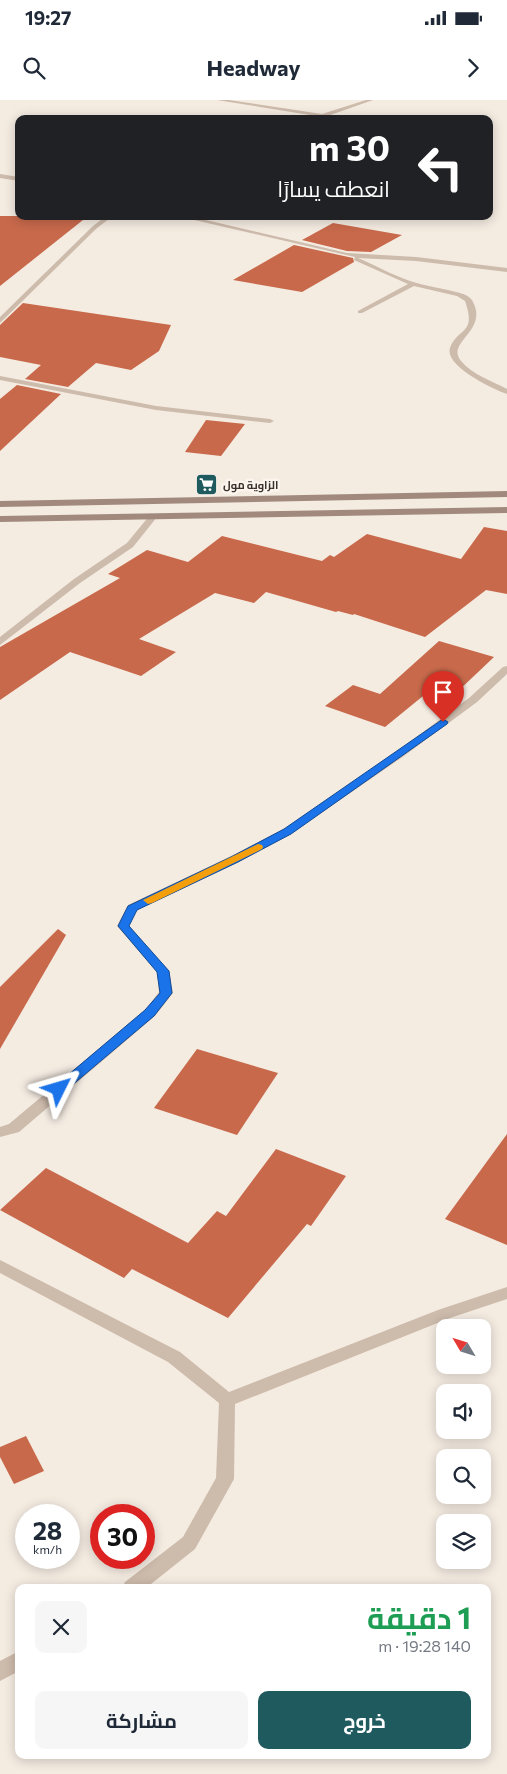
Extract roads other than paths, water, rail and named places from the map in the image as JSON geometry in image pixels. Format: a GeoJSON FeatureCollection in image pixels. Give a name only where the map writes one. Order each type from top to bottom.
{"type":"FeatureCollection","features":[{"type":"Feature","properties":{"kind":"main road"},"geometry":{"type":"LineString","coordinates":[[0,504],[190,502],[507,494]]}},
{"type":"Feature","properties":{"kind":"main road"},"geometry":{"type":"LineString","coordinates":[[0,519],[507,510]]}},
{"type":"Feature","properties":{"kind":"street"},"geometry":{"type":"LineString","coordinates":[[219,100],[316,115]]}},
{"type":"Feature","properties":{"kind":"street"},"geometry":{"type":"LineString","coordinates":[[326,115],[371,100]]}},
{"type":"Feature","properties":{"kind":"street"},"geometry":{"type":"LineString","coordinates":[[0,176],[15,178]]}},
{"type":"Feature","properties":{"kind":"street"},"geometry":{"type":"LineString","coordinates":[[0,321],[95,227],[105,220]]}},
{"type":"Feature","properties":{"kind":"street"},"geometry":{"type":"LineString","coordinates":[[197,220],[347,255],[416,259],[507,270]]}},
{"type":"Feature","properties":{"kind":"street"},"geometry":{"type":"LineString","coordinates":[[347,255],[413,284],[459,295],[468,300],[474,319],[473,325],[454,344],[453,352],[457,360],[466,368],[507,392]]}},
{"type":"Feature","properties":{"kind":"street"},"geometry":{"type":"LineString","coordinates":[[360,312],[413,284]]}},
{"type":"Feature","properties":{"kind":"street"},"geometry":{"type":"LineString","coordinates":[[0,378],[176,411],[270,421]]}},
{"type":"Feature","properties":{"kind":"street"},"geometry":{"type":"LineString","coordinates":[[0,642],[77,581],[130,545],[152,517]]}},
{"type":"Feature","properties":{"kind":"street"},"geometry":{"type":"LineString","coordinates":[[0,1132],[14,1128],[150,1013],[166,993],[163,971],[123,926],[132,908],[235,859],[288,831],[400,754],[473,700],[507,669]]}},
{"type":"Feature","properties":{"kind":"street"},"geometry":{"type":"LineString","coordinates":[[0,1266],[174,1357],[226,1400]]}},
{"type":"Feature","properties":{"kind":"street"},"geometry":{"type":"LineString","coordinates":[[226,1400],[444,1314],[507,1293]]}},
{"type":"Feature","properties":{"kind":"street"},"geometry":{"type":"LineString","coordinates":[[136,1584],[190,1543],[225,1479],[226,1400]]}},
{"type":"Feature","properties":{"kind":"street"},"geometry":{"type":"LineString","coordinates":[[0,1672],[15,1663]]}},
{"type":"Feature","properties":{"kind":"place","name":"الزاوية مول"},"geometry":{"type":"Point","coordinates":[207,484]}}]}
